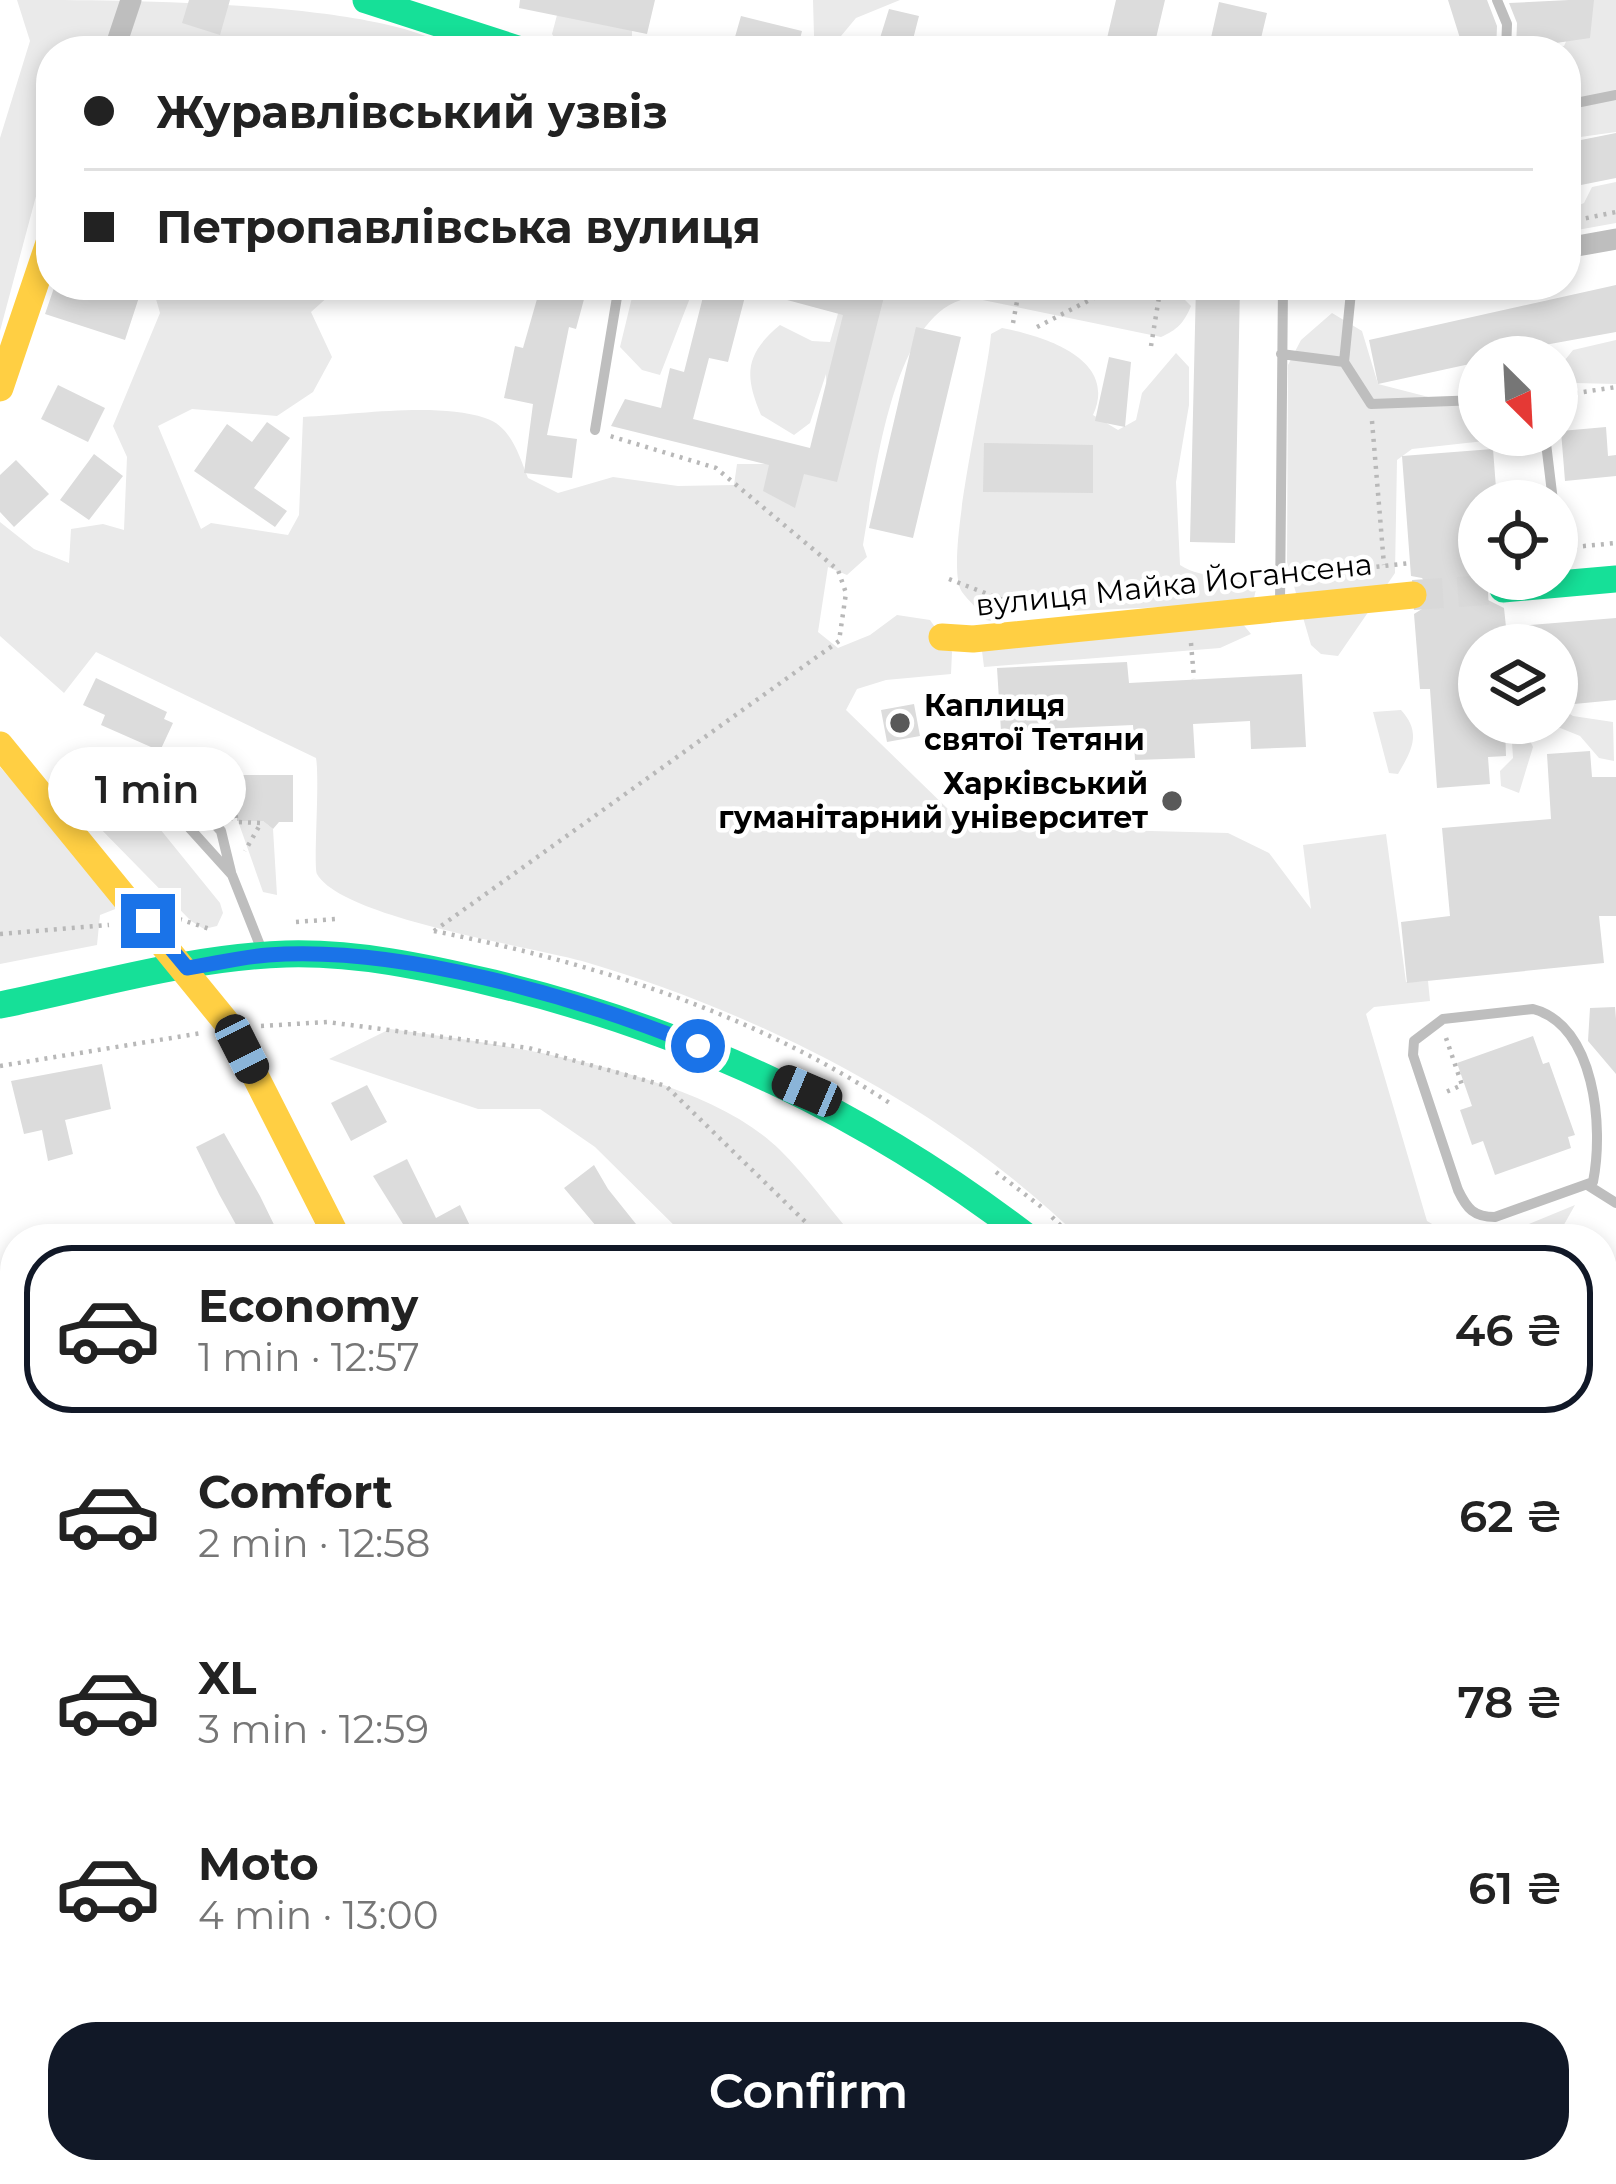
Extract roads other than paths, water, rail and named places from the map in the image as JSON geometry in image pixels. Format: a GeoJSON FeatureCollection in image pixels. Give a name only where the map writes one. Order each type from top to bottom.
{"type":"FeatureCollection","features":[{"type":"Feature","properties":{"kind":"street"},"geometry":{"type":"LineString","coordinates":[[119,36],[131,0]]}},
{"type":"Feature","properties":{"kind":"street"},"geometry":{"type":"LineString","coordinates":[[366,0],[478,36]]}},
{"type":"Feature","properties":{"kind":"street"},"geometry":{"type":"LineString","coordinates":[[1581,245],[1616,238]]}},
{"type":"Feature","properties":{"kind":"street"},"geometry":{"type":"LineString","coordinates":[[0,388],[36,281]]}},
{"type":"Feature","properties":{"kind":"street"},"geometry":{"type":"LineString","coordinates":[[1578,583],[1616,579]]}},
{"type":"Feature","properties":{"kind":"street","name":"вулиця Майка Йогансена"},"geometry":{"type":"LineString","coordinates":[[942,638],[973,639],[1412,595]]}},
{"type":"Feature","properties":{"kind":"street"},"geometry":{"type":"LineString","coordinates":[[0,745],[187,968],[231,1028],[330,1224]]}},
{"type":"Feature","properties":{"kind":"street"},"geometry":{"type":"LineString","coordinates":[[0,1005],[264,956],[418,967],[625,1016],[807,1091],[918,1157],[1010,1224]]}},
{"type":"Feature","properties":{"kind":"lane"},"geometry":{"type":"LineString","coordinates":[[1497,0],[1507,36]]}},
{"type":"Feature","properties":{"kind":"lane"},"geometry":{"type":"LineString","coordinates":[[1581,102],[1616,95]]}},
{"type":"Feature","properties":{"kind":"lane"},"geometry":{"type":"LineString","coordinates":[[595,430],[617,300]]}},
{"type":"Feature","properties":{"kind":"lane"},"geometry":{"type":"LineString","coordinates":[[1280,608],[1283,300]]}},
{"type":"Feature","properties":{"kind":"lane"},"geometry":{"type":"LineString","coordinates":[[1351,300],[1344,362],[1371,404],[1458,401]]}},
{"type":"Feature","properties":{"kind":"lane"},"geometry":{"type":"LineString","coordinates":[[1281,355],[1344,362]]}},
{"type":"Feature","properties":{"kind":"lane"},"geometry":{"type":"LineString","coordinates":[[47,799],[94,759],[152,756],[221,831],[232,875],[264,956]]}},
{"type":"Feature","properties":{"kind":"lane"},"geometry":{"type":"LineString","coordinates":[[128,760],[232,875]]}},
{"type":"Feature","properties":{"kind":"lane"},"geometry":{"type":"LineString","coordinates":[[1589,1186],[1595,1174],[1590,1077],[1565,1023],[1533,1009],[1510,1011],[1443,1019],[1414,1041],[1413,1055],[1466,1208],[1480,1216],[1495,1216],[1589,1186],[1616,1203]]}},
{"type":"Feature","properties":{"kind":"tunnel"},"geometry":{"type":"LineString","coordinates":[[1413,595],[1458,592]]}},
{"type":"Feature","properties":{"kind":"place","name":"Каплиця святої Тетяни"},"geometry":{"type":"Point","coordinates":[900,723]}},
{"type":"Feature","properties":{"kind":"place","name":"Харківський гуманітарний університет"},"geometry":{"type":"Point","coordinates":[1172,801]}}]}
